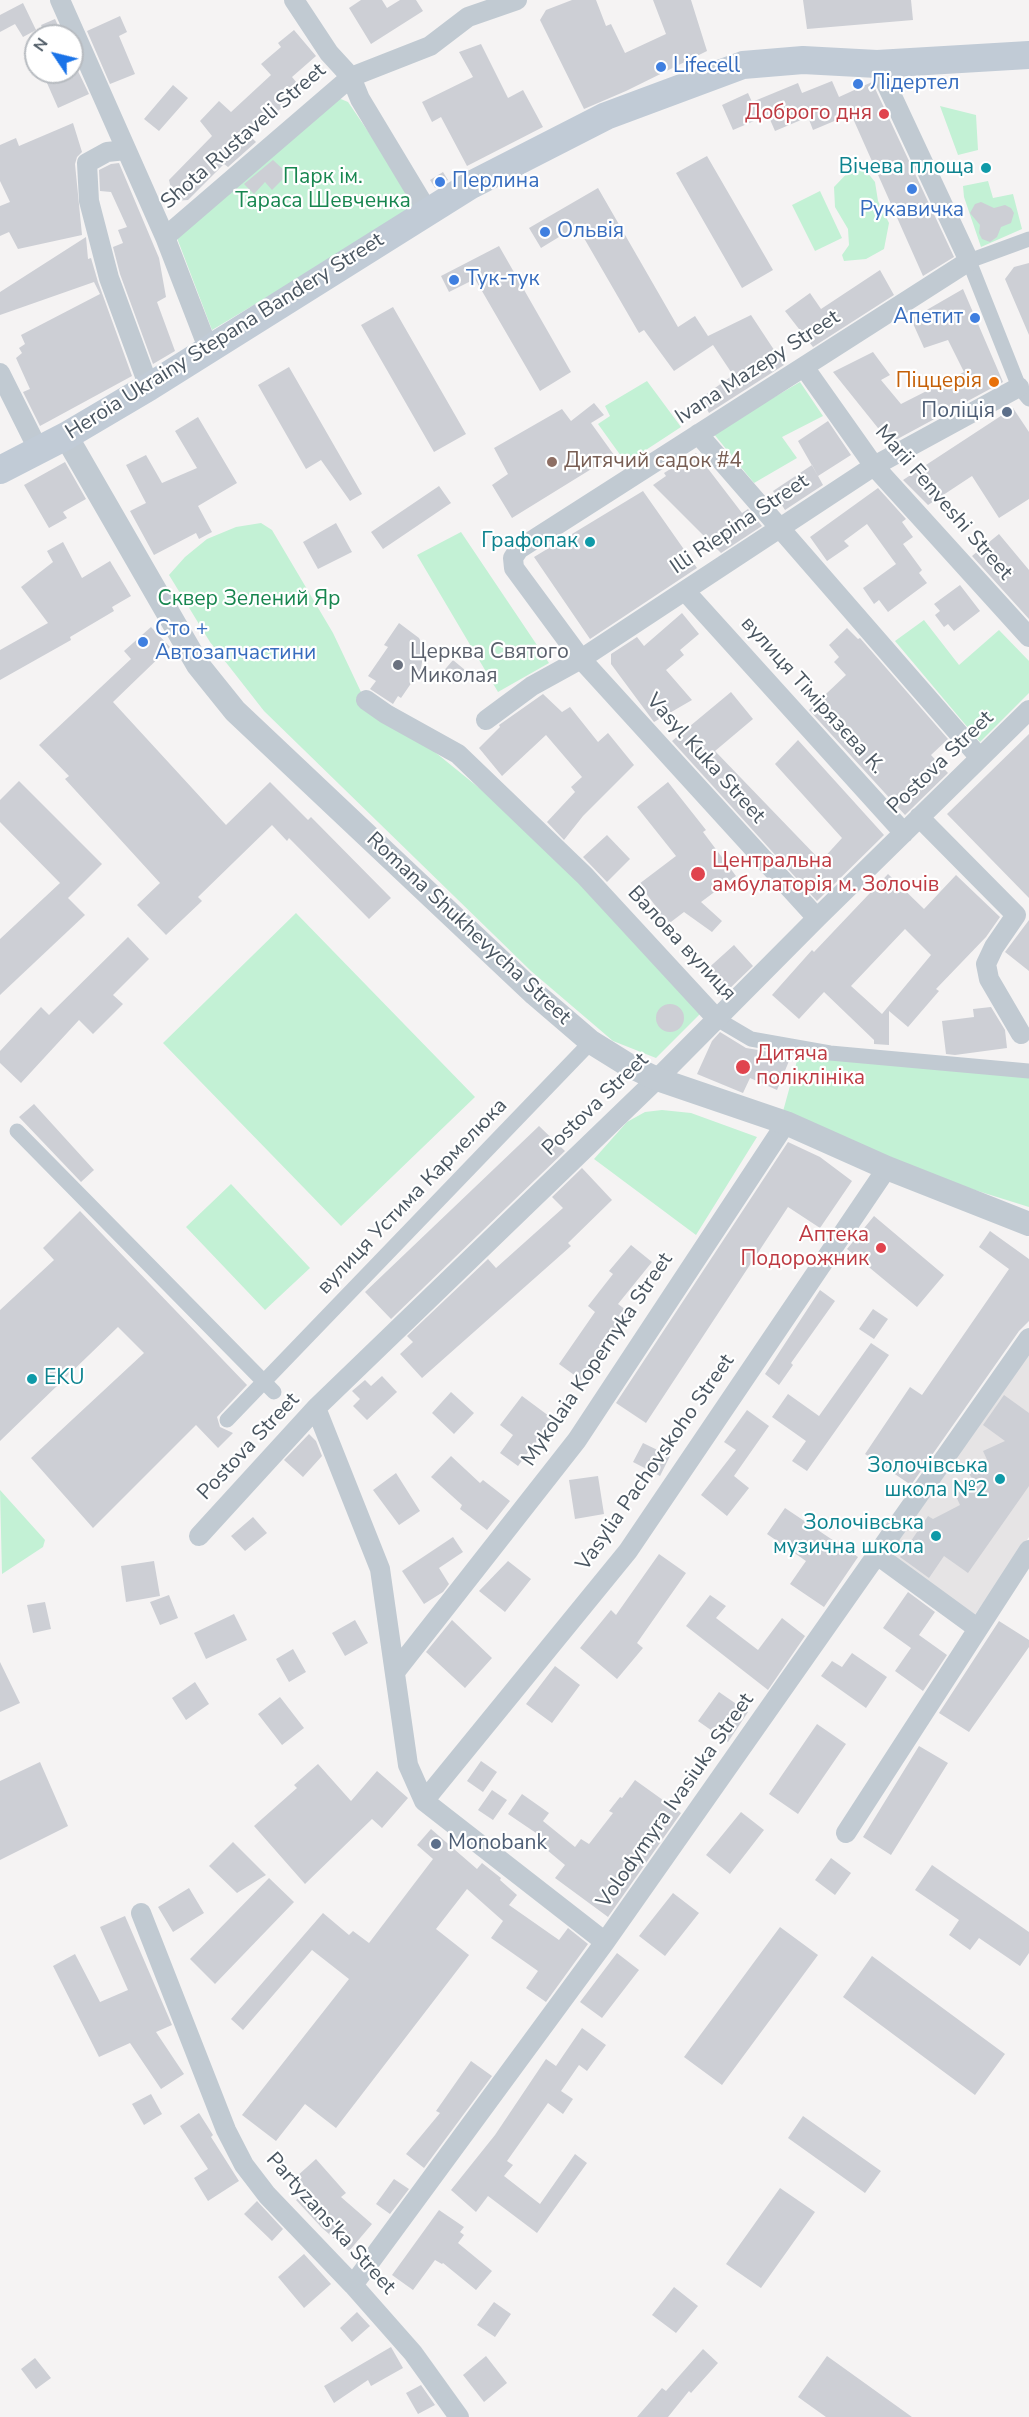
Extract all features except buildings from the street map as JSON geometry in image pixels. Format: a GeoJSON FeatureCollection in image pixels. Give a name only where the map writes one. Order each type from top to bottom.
{"type":"FeatureCollection","features":[{"type":"Feature","properties":{"kind":"main road","name":"Heroia Ukrainy Stepana Bandery Street"},"geometry":{"type":"LineString","coordinates":[[0,470],[66,436],[149,387],[471,185],[606,116],[743,65],[803,60],[878,64],[1029,55]]}},
{"type":"Feature","properties":{"kind":"street"},"geometry":{"type":"LineString","coordinates":[[60,0],[165,237],[208,348]]}},
{"type":"Feature","properties":{"kind":"street"},"geometry":{"type":"LineString","coordinates":[[294,0],[329,53],[351,77],[360,99],[428,212]]}},
{"type":"Feature","properties":{"kind":"street","name":"Shota Rustaveli Street"},"geometry":{"type":"LineString","coordinates":[[165,237],[351,77],[430,46],[468,17],[517,0]]}},
{"type":"Feature","properties":{"kind":"street"},"geometry":{"type":"LineString","coordinates":[[878,64],[1026,390]]}},
{"type":"Feature","properties":{"kind":"street"},"geometry":{"type":"LineString","coordinates":[[126,150],[107,152],[87,163],[89,201],[109,278],[149,387]]}},
{"type":"Feature","properties":{"kind":"street","name":"Ivana Mazepy Street"},"geometry":{"type":"LineString","coordinates":[[519,549],[969,261],[1029,239]]}},
{"type":"Feature","properties":{"kind":"street","name":"Marii Fenveshi Street"},"geometry":{"type":"LineString","coordinates":[[804,367],[874,466],[1029,637]]}},
{"type":"Feature","properties":{"kind":"street"},"geometry":{"type":"LineString","coordinates":[[0,373],[39,451]]}},
{"type":"Feature","properties":{"kind":"street","name":"Illi Riepina Street"},"geometry":{"type":"LineString","coordinates":[[486,720],[532,686],[581,659],[874,466],[1026,390]]}},
{"type":"Feature","properties":{"kind":"street"},"geometry":{"type":"LineString","coordinates":[[698,434],[980,758]]}},
{"type":"Feature","properties":{"kind":"street","name":"Romana Shukhevycha Street"},"geometry":{"type":"LineString","coordinates":[[66,436],[198,665],[235,711],[535,994],[591,1042],[628,1065],[657,1079],[786,1123],[887,1168],[1029,1224]]}},
{"type":"Feature","properties":{"kind":"street","name":"Vasyl Kuka Street"},"geometry":{"type":"LineString","coordinates":[[519,549],[513,558],[514,568],[581,659],[817,918]]}},
{"type":"Feature","properties":{"kind":"street","name":"вулиця Тімірязєва К."},"geometry":{"type":"LineString","coordinates":[[685,591],[904,833]]}},
{"type":"Feature","properties":{"kind":"street","name":"Валова вулиця"},"geometry":{"type":"LineString","coordinates":[[366,700],[386,714],[458,754],[585,876],[717,1019],[751,1039],[830,1053],[1029,1071]]}},
{"type":"Feature","properties":{"kind":"street","name":"Postova Street"},"geometry":{"type":"LineString","coordinates":[[199,1536],[316,1408],[657,1079],[1029,710]]}},
{"type":"Feature","properties":{"kind":"street"},"geometry":{"type":"LineString","coordinates":[[919,817],[1022,909],[994,947],[987,964],[989,979],[1022,1034]]}},
{"type":"Feature","properties":{"kind":"street","name":"вулиця Устима Кармелюка"},"geometry":{"type":"LineString","coordinates":[[227,1420],[269,1387],[591,1042]]}},
{"type":"Feature","properties":{"kind":"street","name":"Mykolaia Kopernyka Street"},"geometry":{"type":"LineString","coordinates":[[395,1672],[577,1440],[786,1123]]}},
{"type":"Feature","properties":{"kind":"street"},"geometry":{"type":"LineString","coordinates":[[16,1131],[269,1387]]}},
{"type":"Feature","properties":{"kind":"street","name":"Vasylia Pachovskoho Street"},"geometry":{"type":"LineString","coordinates":[[424,1801],[628,1551],[887,1168]]}},
{"type":"Feature","properties":{"kind":"street","name":"Volodymyra Ivasiuka Street"},"geometry":{"type":"LineString","coordinates":[[353,2285],[605,1942],[1029,1338]]}},
{"type":"Feature","properties":{"kind":"street"},"geometry":{"type":"LineString","coordinates":[[316,1408],[380,1569],[408,1765],[424,1801],[605,1942]]}},
{"type":"Feature","properties":{"kind":"street"},"geometry":{"type":"LineString","coordinates":[[846,1833],[1029,1550]]}},
{"type":"Feature","properties":{"kind":"street"},"geometry":{"type":"LineString","coordinates":[[876,1556],[977,1628]]}},
{"type":"Feature","properties":{"kind":"street","name":"Partyzansʹka Street"},"geometry":{"type":"LineString","coordinates":[[141,1913],[226,2130],[244,2165],[267,2195],[414,2353],[459,2417]]}},
{"type":"Feature","properties":{"kind":"shaded area"},"geometry":{"type":"Polygon","coordinates":[[[1029,1353],[1029,1537],[972,1619],[886,1559],[1029,1353]]]}},
{"type":"Feature","properties":{"kind":"green space","name":"Парк ім. Тараса Шевченка"},"geometry":{"type":"Polygon","coordinates":[[[336,97],[348,102],[419,206],[212,330],[177,238],[336,97]]]}},
{"type":"Feature","properties":{"kind":"green space"},"geometry":{"type":"Polygon","coordinates":[[[940,106],[976,115],[978,150],[958,155],[940,106]]]}},
{"type":"Feature","properties":{"kind":"green space"},"geometry":{"type":"Polygon","coordinates":[[[856,164],[875,182],[878,201],[889,223],[884,249],[866,259],[844,261],[842,255],[849,245],[848,229],[835,207],[834,187],[856,164]]]}},
{"type":"Feature","properties":{"kind":"green space"},"geometry":{"type":"Polygon","coordinates":[[[988,181],[993,198],[1013,194],[1022,229],[981,247],[964,197],[963,186],[988,181]]]}},
{"type":"Feature","properties":{"kind":"green space"},"geometry":{"type":"Polygon","coordinates":[[[820,191],[842,238],[815,251],[792,205],[820,191]]]}},
{"type":"Feature","properties":{"kind":"green space"},"geometry":{"type":"Polygon","coordinates":[[[647,381],[681,427],[626,463],[598,424],[610,416],[605,406],[647,381]]]}},
{"type":"Feature","properties":{"kind":"green space"},"geometry":{"type":"Polygon","coordinates":[[[800,382],[823,416],[782,437],[797,458],[754,483],[713,433],[800,382]]]}},
{"type":"Feature","properties":{"kind":"green space","name":"Сквер Зелений Яр"},"geometry":{"type":"Polygon","coordinates":[[[261,523],[272,530],[333,633],[361,692],[558,852],[701,1013],[656,1058],[613,1041],[531,971],[264,711],[210,642],[169,575],[185,557],[207,539],[236,527],[261,523]]]}},
{"type":"Feature","properties":{"kind":"green space"},"geometry":{"type":"Polygon","coordinates":[[[461,532],[549,663],[498,692],[417,555],[461,532]]]}},
{"type":"Feature","properties":{"kind":"green space"},"geometry":{"type":"Polygon","coordinates":[[[924,620],[959,665],[999,630],[1029,661],[1029,693],[980,742],[895,641],[924,620]]]}},
{"type":"Feature","properties":{"kind":"green space"},"geometry":{"type":"Polygon","coordinates":[[[296,913],[475,1097],[341,1226],[163,1043],[296,913]]]}},
{"type":"Feature","properties":{"kind":"green space"},"geometry":{"type":"Polygon","coordinates":[[[798,1057],[1029,1066],[1029,1207],[885,1162],[782,1115],[798,1057]]]}},
{"type":"Feature","properties":{"kind":"green space"},"geometry":{"type":"Polygon","coordinates":[[[662,1110],[691,1113],[757,1137],[696,1235],[594,1159],[627,1122],[645,1112],[662,1110]]]}},
{"type":"Feature","properties":{"kind":"green space"},"geometry":{"type":"Polygon","coordinates":[[[231,1184],[310,1268],[265,1310],[186,1227],[231,1184]]]}},
{"type":"Feature","properties":{"kind":"green space"},"geometry":{"type":"Polygon","coordinates":[[[0,1490],[45,1540],[43,1547],[2,1574],[0,1490]]]}},
{"type":"Feature","properties":{"kind":"place","name":"Lifecell"},"geometry":{"type":"Point","coordinates":[661,67]}},
{"type":"Feature","properties":{"kind":"place","name":"Лідертел"},"geometry":{"type":"Point","coordinates":[858,84]}},
{"type":"Feature","properties":{"kind":"place","name":"Доброго дня"},"geometry":{"type":"Point","coordinates":[884,114]}},
{"type":"Feature","properties":{"kind":"place","name":"Вічева площа"},"geometry":{"type":"Point","coordinates":[986,168]}},
{"type":"Feature","properties":{"kind":"place","name":"Перлина"},"geometry":{"type":"Point","coordinates":[440,182]}},
{"type":"Feature","properties":{"kind":"place","name":"Рукавичка"},"geometry":{"type":"Point","coordinates":[912,189]}},
{"type":"Feature","properties":{"kind":"place","name":"Ольвія"},"geometry":{"type":"Point","coordinates":[545,232]}},
{"type":"Feature","properties":{"kind":"place","name":"Тук-тук"},"geometry":{"type":"Point","coordinates":[454,280]}},
{"type":"Feature","properties":{"kind":"place","name":"Апетит"},"geometry":{"type":"Point","coordinates":[975,318]}},
{"type":"Feature","properties":{"kind":"place","name":"Піццерія"},"geometry":{"type":"Point","coordinates":[994,382]}},
{"type":"Feature","properties":{"kind":"place","name":"Поліція"},"geometry":{"type":"Point","coordinates":[1007,412]}},
{"type":"Feature","properties":{"kind":"place","name":"Дитячий садок #4"},"geometry":{"type":"Point","coordinates":[552,462]}},
{"type":"Feature","properties":{"kind":"place","name":"Графопак"},"geometry":{"type":"Point","coordinates":[590,542]}},
{"type":"Feature","properties":{"kind":"place","name":"Сто + Автозапчастини"},"geometry":{"type":"Point","coordinates":[143,642]}},
{"type":"Feature","properties":{"kind":"place","name":"Церква Святого Миколая"},"geometry":{"type":"Point","coordinates":[398,665]}},
{"type":"Feature","properties":{"kind":"place","name":"Центральна амбулаторія м. Золочів"},"geometry":{"type":"Point","coordinates":[698,874]}},
{"type":"Feature","properties":{"kind":"place","name":"Дитяча поліклініка"},"geometry":{"type":"Point","coordinates":[743,1067]}},
{"type":"Feature","properties":{"kind":"place","name":"Аптека Подорожник"},"geometry":{"type":"Point","coordinates":[881,1248]}},
{"type":"Feature","properties":{"kind":"place","name":"EKU"},"geometry":{"type":"Point","coordinates":[32,1379]}},
{"type":"Feature","properties":{"kind":"place","name":"Золочівська школа №2"},"geometry":{"type":"Point","coordinates":[1000,1479]}},
{"type":"Feature","properties":{"kind":"place","name":"Золочівська музична школа"},"geometry":{"type":"Point","coordinates":[936,1536]}},
{"type":"Feature","properties":{"kind":"place","name":"Monobank"},"geometry":{"type":"Point","coordinates":[436,1844]}}]}
